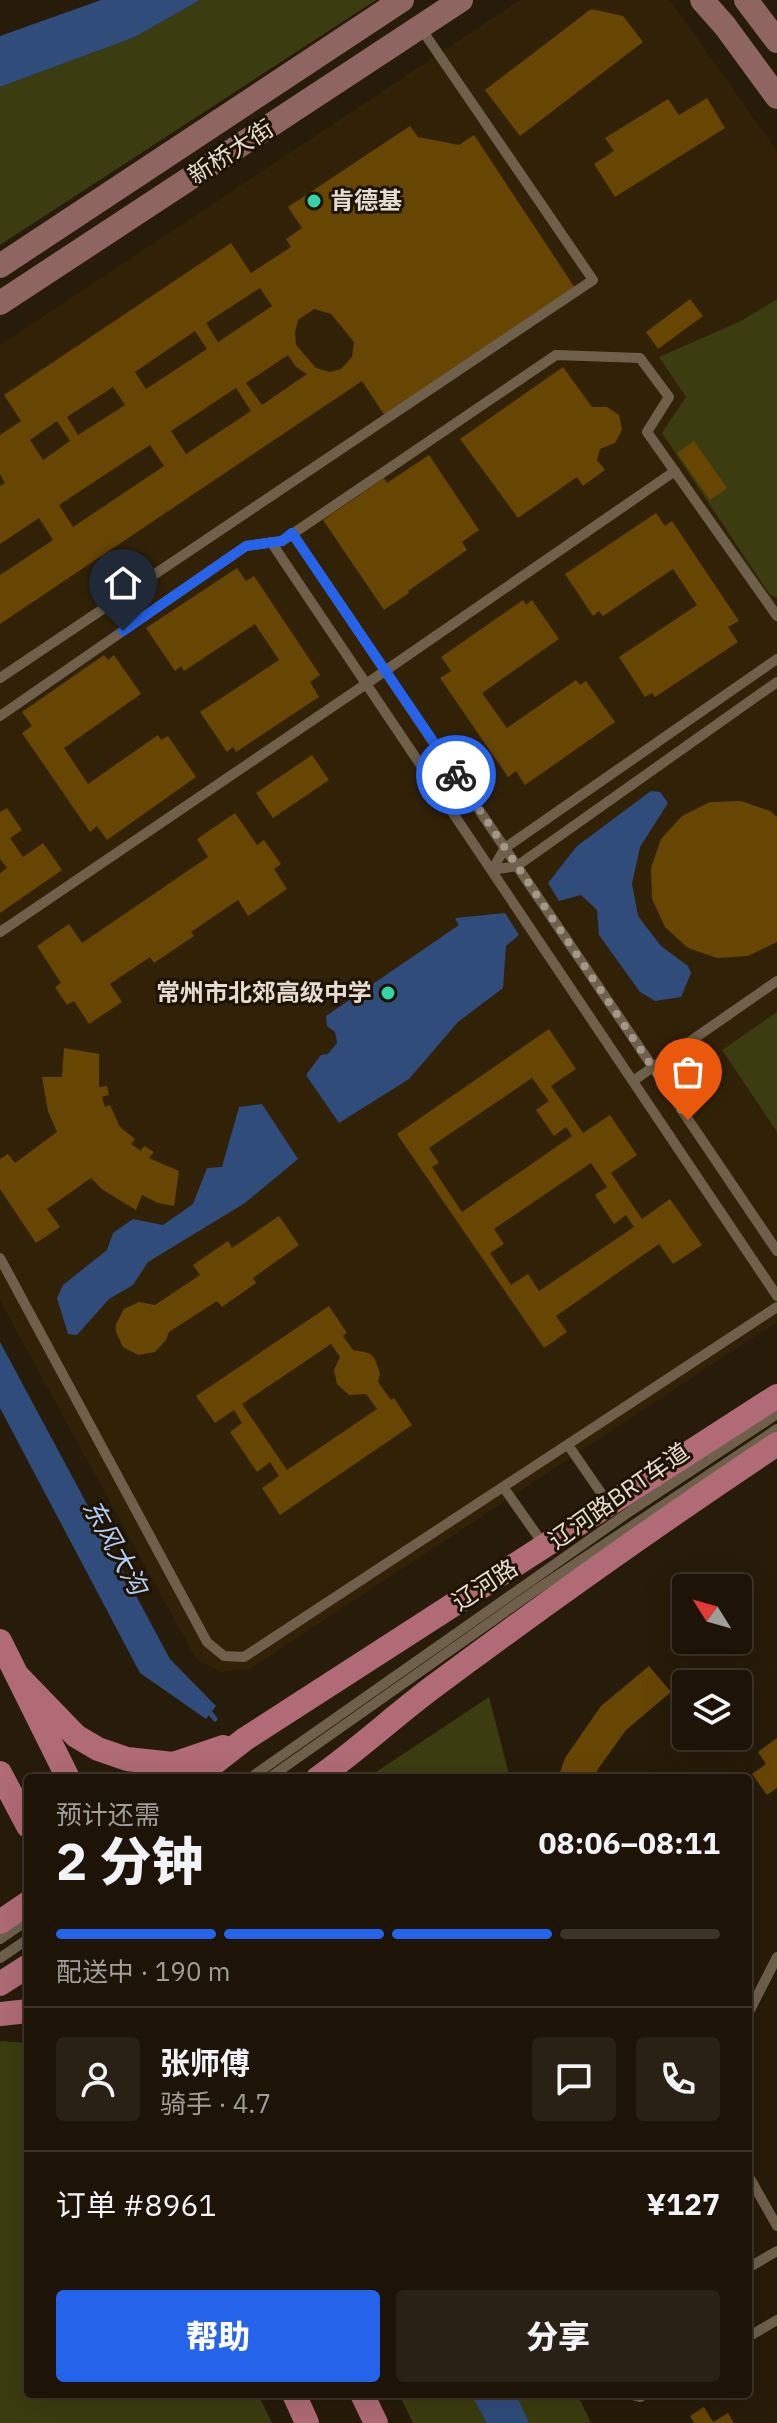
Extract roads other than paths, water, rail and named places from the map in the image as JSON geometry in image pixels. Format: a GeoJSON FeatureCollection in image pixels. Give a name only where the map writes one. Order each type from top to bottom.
{"type":"FeatureCollection","features":[{"type":"Feature","properties":{"kind":"main road","name":"辽河路"},"geometry":{"type":"LineString","coordinates":[[19,1677],[76,1736],[98,1749],[148,1763],[206,1765],[777,1396]]}},
{"type":"Feature","properties":{"kind":"main road","name":"辽河路"},"geometry":{"type":"LineString","coordinates":[[324,1774],[357,1751],[429,1690],[643,1533],[777,1444]]}},
{"type":"Feature","properties":{"kind":"main road"},"geometry":{"type":"LineString","coordinates":[[0,1641],[66,1774]]}},
{"type":"Feature","properties":{"kind":"main road"},"geometry":{"type":"LineString","coordinates":[[0,1773],[24,1818]]}},
{"type":"Feature","properties":{"kind":"main road"},"geometry":{"type":"LineString","coordinates":[[0,1922],[24,1906]]}},
{"type":"Feature","properties":{"kind":"main road"},"geometry":{"type":"LineString","coordinates":[[0,1984],[24,1969]]}},
{"type":"Feature","properties":{"kind":"main road"},"geometry":{"type":"LineString","coordinates":[[296,2398],[307,2423]]}},
{"type":"Feature","properties":{"kind":"main road"},"geometry":{"type":"LineString","coordinates":[[364,2398],[376,2423]]}},
{"type":"Feature","properties":{"kind":"street","name":"新桥大街"},"geometry":{"type":"LineString","coordinates":[[0,266],[402,0]]}},
{"type":"Feature","properties":{"kind":"street","name":"新桥大街"},"geometry":{"type":"LineString","coordinates":[[0,303],[461,0]]}},
{"type":"Feature","properties":{"kind":"street"},"geometry":{"type":"LineString","coordinates":[[702,0],[777,97]]}},
{"type":"Feature","properties":{"kind":"street"},"geometry":{"type":"LineString","coordinates":[[746,0],[777,41]]}},
{"type":"Feature","properties":{"kind":"lane"},"geometry":{"type":"LineString","coordinates":[[0,678],[593,280],[420,27]]}},
{"type":"Feature","properties":{"kind":"lane"},"geometry":{"type":"LineString","coordinates":[[0,716],[246,546],[282,541],[556,355],[640,358],[669,397],[647,432],[777,616]]}},
{"type":"Feature","properties":{"kind":"lane"},"geometry":{"type":"LineString","coordinates":[[0,932],[675,471]]}},
{"type":"Feature","properties":{"kind":"lane"},"geometry":{"type":"LineString","coordinates":[[292,533],[777,1251]]}},
{"type":"Feature","properties":{"kind":"lane"},"geometry":{"type":"LineString","coordinates":[[271,542],[777,1296]]}},
{"type":"Feature","properties":{"kind":"lane"},"geometry":{"type":"LineString","coordinates":[[492,870],[505,848],[777,659]]}},
{"type":"Feature","properties":{"kind":"lane"},"geometry":{"type":"LineString","coordinates":[[492,870],[517,866],[777,682]]}},
{"type":"Feature","properties":{"kind":"lane"},"geometry":{"type":"LineString","coordinates":[[633,1081],[777,981]]}},
{"type":"Feature","properties":{"kind":"lane"},"geometry":{"type":"LineString","coordinates":[[0,1258],[207,1642],[224,1656],[244,1657],[777,1307]]}},
{"type":"Feature","properties":{"kind":"lane","name":"辽河路BRT车道"},"geometry":{"type":"LineString","coordinates":[[265,1774],[632,1510],[777,1414]]}},
{"type":"Feature","properties":{"kind":"lane","name":"辽河路BRT车道"},"geometry":{"type":"LineString","coordinates":[[265,1774],[777,1429]]}},
{"type":"Feature","properties":{"kind":"lane"},"geometry":{"type":"LineString","coordinates":[[568,1445],[609,1505]]}},
{"type":"Feature","properties":{"kind":"lane"},"geometry":{"type":"LineString","coordinates":[[504,1488],[545,1546]]}},
{"type":"Feature","properties":{"kind":"lane"},"geometry":{"type":"LineString","coordinates":[[0,1939],[24,1923]]}},
{"type":"Feature","properties":{"kind":"lane"},"geometry":{"type":"LineString","coordinates":[[0,1958],[24,1942]]}},
{"type":"Feature","properties":{"kind":"lane"},"geometry":{"type":"LineString","coordinates":[[752,2006],[777,1957]]}},
{"type":"Feature","properties":{"kind":"lane"},"geometry":{"type":"LineString","coordinates":[[752,2182],[777,2226]]}},
{"type":"Feature","properties":{"kind":"lane"},"geometry":{"type":"LineString","coordinates":[[752,2266],[777,2251]]}},
{"type":"Feature","properties":{"kind":"lane"},"geometry":{"type":"LineString","coordinates":[[752,2335],[777,2320]]}},
{"type":"Feature","properties":{"kind":"water"},"geometry":{"type":"Polygon","coordinates":[[[101,0],[200,0],[135,37],[0,87],[0,36],[101,0]]]}},
{"type":"Feature","properties":{"kind":"water"},"geometry":{"type":"Polygon","coordinates":[[[651,791],[660,792],[668,803],[640,847],[632,884],[638,916],[661,946],[688,966],[691,973],[681,997],[655,1001],[640,992],[599,935],[597,910],[581,895],[559,901],[548,883],[577,846],[651,791]]]}},
{"type":"Feature","properties":{"kind":"water"},"geometry":{"type":"Polygon","coordinates":[[[505,913],[519,935],[506,946],[503,988],[458,1022],[409,1079],[339,1123],[306,1075],[321,1055],[328,1054],[337,1043],[335,1032],[327,1026],[326,1016],[459,925],[455,918],[505,913]]]}},
{"type":"Feature","properties":{"kind":"water"},"geometry":{"type":"Polygon","coordinates":[[[262,1104],[298,1159],[245,1203],[148,1262],[133,1285],[109,1299],[77,1335],[68,1334],[57,1298],[63,1285],[107,1250],[113,1233],[133,1219],[163,1225],[193,1204],[207,1168],[222,1167],[239,1107],[262,1104]]]}},
{"type":"Feature","properties":{"kind":"water"},"geometry":{"type":"Polygon","coordinates":[[[0,1342],[170,1659],[216,1706],[206,1719],[140,1673],[0,1408],[0,1342]]]}},
{"type":"Feature","properties":{"kind":"water"},"geometry":{"type":"Polygon","coordinates":[[[473,2398],[518,2398],[529,2423],[487,2423],[473,2398]]]}},
{"type":"Feature","properties":{"kind":"waterway","name":"东风大沟"},"geometry":{"type":"LineString","coordinates":[[207,1709],[215,1719]]}},
{"type":"Feature","properties":{"kind":"place","name":"肯德基"},"geometry":{"type":"Point","coordinates":[314,201]}},
{"type":"Feature","properties":{"kind":"place","name":"常州市北郊高级中学"},"geometry":{"type":"Point","coordinates":[388,993]}}]}
